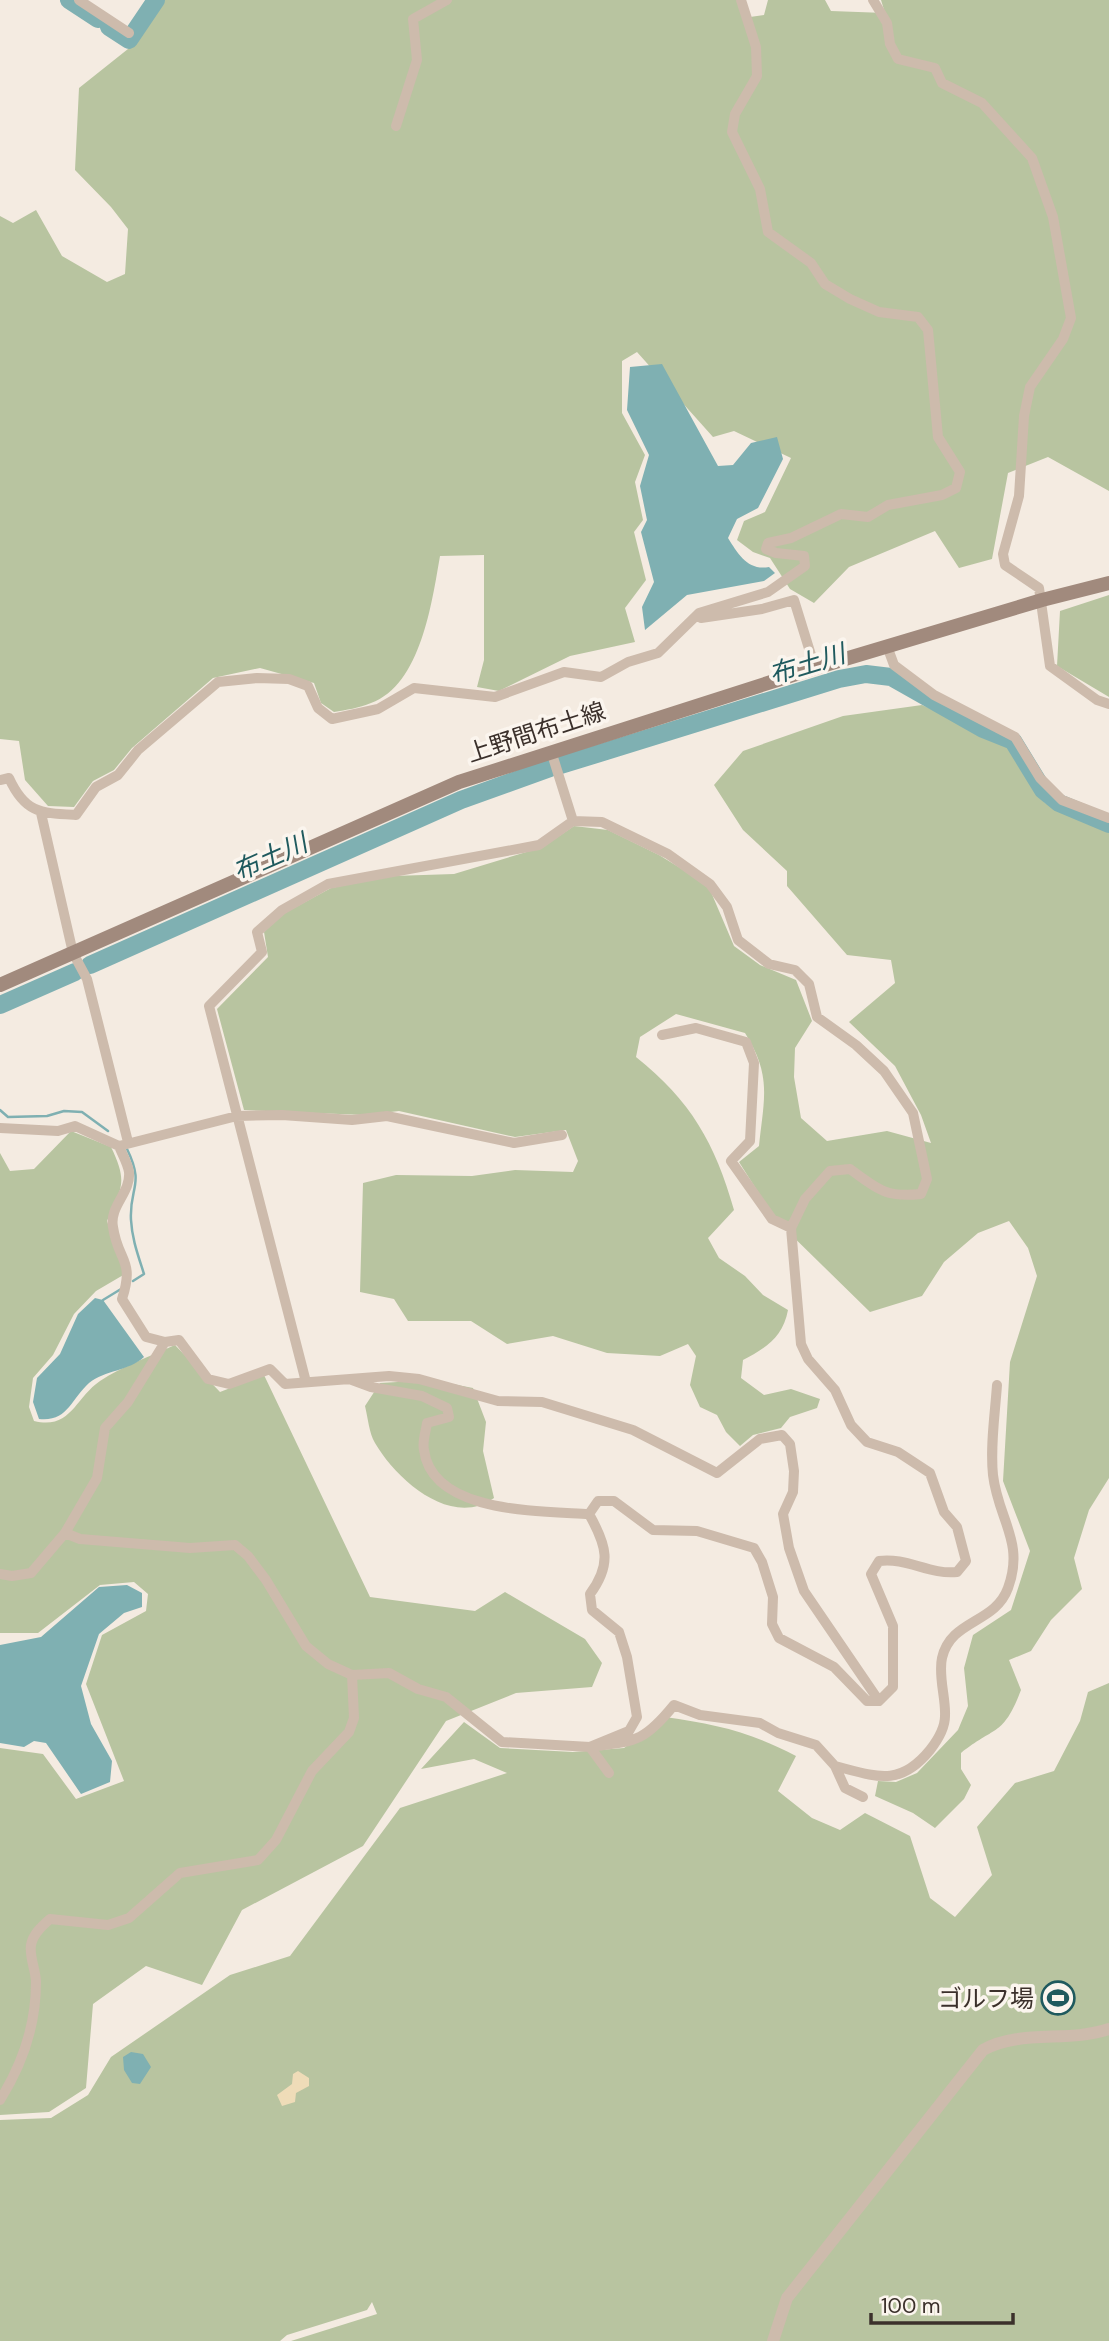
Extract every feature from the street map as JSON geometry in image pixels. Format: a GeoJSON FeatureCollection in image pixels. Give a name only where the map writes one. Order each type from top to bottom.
{"type":"FeatureCollection","features":[{"type":"Feature","properties":{"kind":"main road","name":"上野間布土線"},"geometry":{"type":"LineString","coordinates":[[0,985],[459,782],[887,646],[1109,583]]}},
{"type":"Feature","properties":{"kind":"street"},"geometry":{"type":"LineString","coordinates":[[79,0],[129,33]]}},
{"type":"Feature","properties":{"kind":"street"},"geometry":{"type":"LineString","coordinates":[[396,126],[417,60],[413,19],[447,0]]}},
{"type":"Feature","properties":{"kind":"street"},"geometry":{"type":"LineString","coordinates":[[0,780],[9,778],[19,800],[41,813],[76,815],[96,787],[118,775],[138,750],[218,682],[257,678],[289,679],[308,686],[318,708],[332,719],[378,709],[414,688],[495,697],[564,672],[601,677],[628,662],[658,653],[699,612],[768,592],[805,566],[804,556],[776,553],[766,548],[768,543],[791,538],[841,514],[868,517],[888,505],[942,495],[956,488],[960,472],[938,437],[928,330],[918,317],[879,312],[825,284],[811,263],[768,232],[760,189],[732,132],[735,114],[757,76],[756,47],[741,0]]}},
{"type":"Feature","properties":{"kind":"street"},"geometry":{"type":"LineString","coordinates":[[873,0],[887,23],[890,44],[898,59],[935,68],[942,83],[982,103],[1031,158],[1053,217],[1071,318],[1063,339],[1030,387],[1024,416],[1019,496],[1003,554],[1005,565],[1038,589],[1042,600],[1050,666],[1097,699],[1109,704]]}},
{"type":"Feature","properties":{"kind":"street"},"geometry":{"type":"LineString","coordinates":[[688,625],[703,617],[762,609],[793,600],[816,668]]}},
{"type":"Feature","properties":{"kind":"street"},"geometry":{"type":"LineString","coordinates":[[887,646],[894,665],[934,695],[1015,737],[1040,778],[1062,800],[1109,818]]}},
{"type":"Feature","properties":{"kind":"street"},"geometry":{"type":"LineString","coordinates":[[551,751],[573,821]]}},
{"type":"Feature","properties":{"kind":"street"},"geometry":{"type":"LineString","coordinates":[[41,813],[73,953],[87,979],[124,1144],[129,1171],[127,1188],[114,1207],[112,1227],[130,1276],[122,1300],[146,1337],[165,1342],[179,1340],[208,1379],[229,1384],[270,1369],[285,1384],[388,1376],[419,1379],[498,1401],[542,1402],[633,1430],[717,1473],[760,1439],[782,1435],[790,1444],[794,1471],[793,1492],[783,1514],[789,1548],[804,1591],[879,1701]]}},
{"type":"Feature","properties":{"kind":"street"},"geometry":{"type":"LineString","coordinates":[[306,1382],[209,1006],[262,952],[257,932],[282,910],[328,884],[539,845],[573,821],[601,822],[639,839],[668,854],[710,884],[727,907],[738,940],[769,964],[795,970],[809,984],[817,1017],[856,1045],[884,1071],[913,1113],[928,1179],[921,1194],[896,1197],[877,1189],[850,1169],[830,1171],[805,1199],[791,1228],[801,1344],[808,1359],[835,1390],[851,1425],[867,1442],[898,1452],[930,1473],[944,1512],[957,1527],[966,1561],[957,1572],[945,1573],[893,1559],[879,1561],[871,1574],[894,1626],[893,1687],[879,1701],[867,1701],[834,1667],[779,1638],[772,1624],[773,1597],[762,1562],[754,1548],[696,1531],[653,1530],[614,1501],[598,1501],[589,1514]]}},
{"type":"Feature","properties":{"kind":"street"},"geometry":{"type":"LineString","coordinates":[[662,1035],[696,1028],[746,1042],[754,1063],[750,1141],[731,1161],[772,1219],[791,1228]]}},
{"type":"Feature","properties":{"kind":"street"},"geometry":{"type":"LineString","coordinates":[[0,1128],[58,1131],[75,1126],[124,1144],[237,1116],[282,1115],[352,1120],[387,1116],[514,1143],[562,1135]]}},
{"type":"Feature","properties":{"kind":"street"},"geometry":{"type":"LineString","coordinates":[[0,1574],[12,1576],[31,1573],[65,1533],[97,1478],[104,1428],[128,1402],[165,1342]]}},
{"type":"Feature","properties":{"kind":"street"},"geometry":{"type":"LineString","coordinates":[[348,1378],[371,1387],[422,1396],[447,1408],[449,1417],[427,1423],[423,1447],[427,1463],[436,1477],[457,1491],[484,1506],[589,1514]]}},
{"type":"Feature","properties":{"kind":"street"},"geometry":{"type":"LineString","coordinates":[[835,1766],[870,1775],[900,1775],[915,1768],[938,1740],[946,1719],[941,1660],[950,1637],[995,1609],[1008,1591],[1016,1560],[1013,1538],[1001,1509],[993,1474],[997,1385]]}},
{"type":"Feature","properties":{"kind":"street"},"geometry":{"type":"LineString","coordinates":[[589,1514],[601,1535],[605,1558],[603,1576],[590,1594],[592,1610],[619,1632],[627,1657],[637,1717],[629,1731],[590,1746]]}},
{"type":"Feature","properties":{"kind":"street"},"geometry":{"type":"LineString","coordinates":[[65,1533],[80,1539],[190,1548],[235,1545],[248,1556],[266,1580],[306,1646],[328,1664],[352,1675],[389,1673],[418,1689],[446,1698],[502,1742],[590,1746],[636,1741],[656,1728],[674,1705],[700,1715],[760,1723],[778,1733],[816,1745],[835,1766],[845,1788],[863,1797]]}},
{"type":"Feature","properties":{"kind":"street"},"geometry":{"type":"LineString","coordinates":[[0,2100],[17,2071],[31,2026],[36,1986],[31,1945],[39,1927],[50,1919],[108,1925],[129,1918],[180,1874],[258,1860],[276,1840],[312,1771],[349,1732],[354,1718],[352,1675]]}},
{"type":"Feature","properties":{"kind":"street"},"geometry":{"type":"LineString","coordinates":[[590,1746],[610,1773]]}},
{"type":"Feature","properties":{"kind":"street"},"geometry":{"type":"LineString","coordinates":[[773,2341],[787,2298],[983,2050],[1008,2040],[1090,2036],[1109,2029]]}},
{"type":"Feature","properties":{"kind":"green space"},"geometry":{"type":"Polygon","coordinates":[[[164,0],[737,0],[743,18],[764,15],[768,0],[825,0],[831,11],[885,13],[881,0],[1109,0],[1109,491],[1048,457],[1008,473],[992,559],[959,568],[935,531],[849,567],[814,603],[790,589],[770,558],[753,552],[737,540],[744,521],[765,512],[791,458],[734,431],[713,437],[637,352],[622,361],[622,413],[645,455],[635,482],[643,520],[634,532],[646,580],[625,608],[635,642],[570,656],[499,691],[477,687],[484,660],[484,555],[440,556],[421,640],[402,679],[388,693],[366,705],[334,712],[321,703],[314,683],[260,668],[213,678],[132,748],[114,770],[93,781],[74,807],[48,806],[25,780],[19,741],[0,739],[0,216],[13,223],[36,210],[62,256],[107,282],[125,274],[128,229],[75,170],[79,88],[133,45],[164,0]]]}},
{"type":"Feature","properties":{"kind":"green space"},"geometry":{"type":"Polygon","coordinates":[[[1109,595],[1109,697],[1057,666],[1060,611],[1109,595]]]}},
{"type":"Feature","properties":{"kind":"green space"},"geometry":{"type":"Polygon","coordinates":[[[922,705],[1006,744],[1045,803],[1109,828],[1109,1478],[1089,1510],[1074,1558],[1082,1589],[1051,1620],[1031,1651],[1009,1660],[1021,1690],[1015,1705],[997,1729],[961,1753],[961,1769],[971,1785],[964,1799],[935,1828],[913,1813],[875,1796],[878,1781],[896,1782],[917,1773],[958,1730],[968,1706],[964,1668],[973,1635],[1011,1610],[1030,1551],[1003,1481],[1010,1362],[1037,1276],[1028,1248],[1009,1221],[978,1233],[944,1262],[922,1296],[870,1312],[775,1219],[739,1162],[759,1146],[764,1100],[763,1075],[754,1048],[745,1033],[676,1014],[640,1037],[636,1057],[672,1090],[686,1107],[709,1144],[727,1186],[734,1210],[708,1238],[719,1258],[745,1276],[763,1295],[788,1310],[778,1335],[743,1360],[741,1378],[764,1395],[791,1389],[820,1399],[817,1408],[790,1417],[781,1428],[753,1435],[740,1446],[726,1432],[717,1415],[700,1407],[690,1385],[696,1356],[688,1344],[660,1356],[607,1353],[553,1336],[507,1344],[471,1321],[408,1321],[394,1299],[360,1292],[363,1183],[396,1175],[472,1176],[515,1170],[573,1172],[578,1161],[566,1130],[515,1137],[399,1111],[364,1115],[244,1110],[217,1009],[268,957],[264,932],[283,914],[331,888],[393,876],[454,874],[543,847],[574,826],[608,830],[659,855],[708,885],[734,946],[760,965],[796,980],[812,1021],[795,1048],[794,1077],[801,1118],[827,1141],[887,1131],[931,1143],[921,1115],[895,1066],[849,1022],[895,983],[891,960],[847,955],[787,886],[787,871],[743,830],[714,785],[743,751],[843,716],[922,705]]]}},
{"type":"Feature","properties":{"kind":"green space"},"geometry":{"type":"Polygon","coordinates":[[[71,1131],[111,1147],[120,1169],[121,1185],[107,1221],[125,1274],[96,1291],[74,1314],[53,1355],[33,1378],[29,1407],[34,1421],[46,1423],[65,1417],[100,1381],[175,1345],[220,1392],[264,1375],[370,1597],[475,1611],[505,1592],[585,1639],[602,1663],[592,1687],[516,1693],[446,1721],[363,1846],[242,1910],[202,1985],[146,1966],[93,2004],[86,2088],[49,2112],[0,2115],[0,1748],[43,1754],[76,1799],[124,1781],[86,1684],[102,1635],[146,1611],[148,1594],[134,1582],[100,1585],[38,1633],[0,1633],[0,1153],[10,1171],[34,1169],[71,1131]]]}},
{"type":"Feature","properties":{"kind":"green space"},"geometry":{"type":"Polygon","coordinates":[[[432,1380],[473,1388],[486,1422],[483,1451],[494,1498],[477,1506],[460,1508],[426,1496],[396,1471],[371,1435],[365,1406],[380,1383],[432,1380]]]}},
{"type":"Feature","properties":{"kind":"green space"},"geometry":{"type":"Polygon","coordinates":[[[1109,1683],[1109,2341],[291,2341],[377,2314],[372,2302],[367,2310],[287,2335],[280,2341],[0,2341],[0,2120],[51,2118],[88,2095],[111,2057],[230,1975],[290,1956],[400,1808],[507,1773],[474,1759],[421,1769],[464,1722],[500,1748],[573,1752],[624,1748],[665,1717],[717,1726],[764,1741],[796,1756],[778,1791],[812,1818],[840,1830],[865,1813],[910,1836],[930,1898],[955,1917],[992,1875],[977,1827],[1015,1783],[1054,1771],[1080,1721],[1088,1692],[1109,1683]]]}},
{"type":"Feature","properties":{"kind":"sand"},"geometry":{"type":"Polygon","coordinates":[[[298,2071],[309,2078],[309,2086],[296,2093],[295,2102],[282,2106],[277,2095],[292,2084],[293,2074],[298,2071]]]}},
{"type":"Feature","properties":{"kind":"water"},"geometry":{"type":"Polygon","coordinates":[[[662,364],[718,466],[733,465],[751,443],[777,437],[783,459],[758,508],[737,519],[728,538],[749,564],[769,567],[775,573],[764,581],[687,595],[645,630],[642,607],[654,582],[641,532],[647,520],[640,486],[649,455],[627,410],[630,367],[662,364]]]}},
{"type":"Feature","properties":{"kind":"water"},"geometry":{"type":"Polygon","coordinates":[[[95,1298],[103,1300],[144,1357],[89,1383],[57,1417],[39,1419],[33,1402],[37,1378],[60,1354],[78,1314],[95,1298]]]}},
{"type":"Feature","properties":{"kind":"water"},"geometry":{"type":"Polygon","coordinates":[[[127,1585],[142,1593],[142,1607],[124,1613],[99,1634],[81,1686],[91,1724],[112,1761],[110,1782],[81,1794],[46,1743],[34,1741],[24,1747],[0,1743],[0,1645],[41,1637],[99,1587],[127,1585]]]}},
{"type":"Feature","properties":{"kind":"water"},"geometry":{"type":"Polygon","coordinates":[[[131,2052],[143,2054],[151,2067],[140,2084],[132,2083],[124,2070],[123,2057],[131,2052]]]}},
{"type":"Feature","properties":{"kind":"waterway"},"geometry":{"type":"LineString","coordinates":[[69,0],[98,19]]}},
{"type":"Feature","properties":{"kind":"waterway"},"geometry":{"type":"LineString","coordinates":[[109,27],[129,40],[156,0]]}},
{"type":"Feature","properties":{"kind":"waterway","name":"布土川"},"geometry":{"type":"LineString","coordinates":[[561,765],[839,679],[866,674],[891,677],[983,729],[1013,741],[1043,790],[1059,803],[1109,824]]}},
{"type":"Feature","properties":{"kind":"waterway","name":"布土川"},"geometry":{"type":"LineString","coordinates":[[90,965],[461,800],[550,768]]}},
{"type":"Feature","properties":{"kind":"waterway","name":"布土川"},"geometry":{"type":"LineString","coordinates":[[0,1005],[75,972]]}},
{"type":"Feature","properties":{"kind":"waterway"},"geometry":{"type":"LineString","coordinates":[[0,1110],[8,1117],[47,1116],[64,1111],[82,1112],[108,1131]]}},
{"type":"Feature","properties":{"kind":"waterway"},"geometry":{"type":"LineString","coordinates":[[127,1149],[136,1179],[131,1209],[132,1227],[144,1274],[133,1281]]}},
{"type":"Feature","properties":{"kind":"waterway"},"geometry":{"type":"LineString","coordinates":[[103,1300],[121,1289]]}},
{"type":"Feature","properties":{"kind":"place","name":"ゴルフ場"},"geometry":{"type":"Point","coordinates":[1058,1998]}}]}
